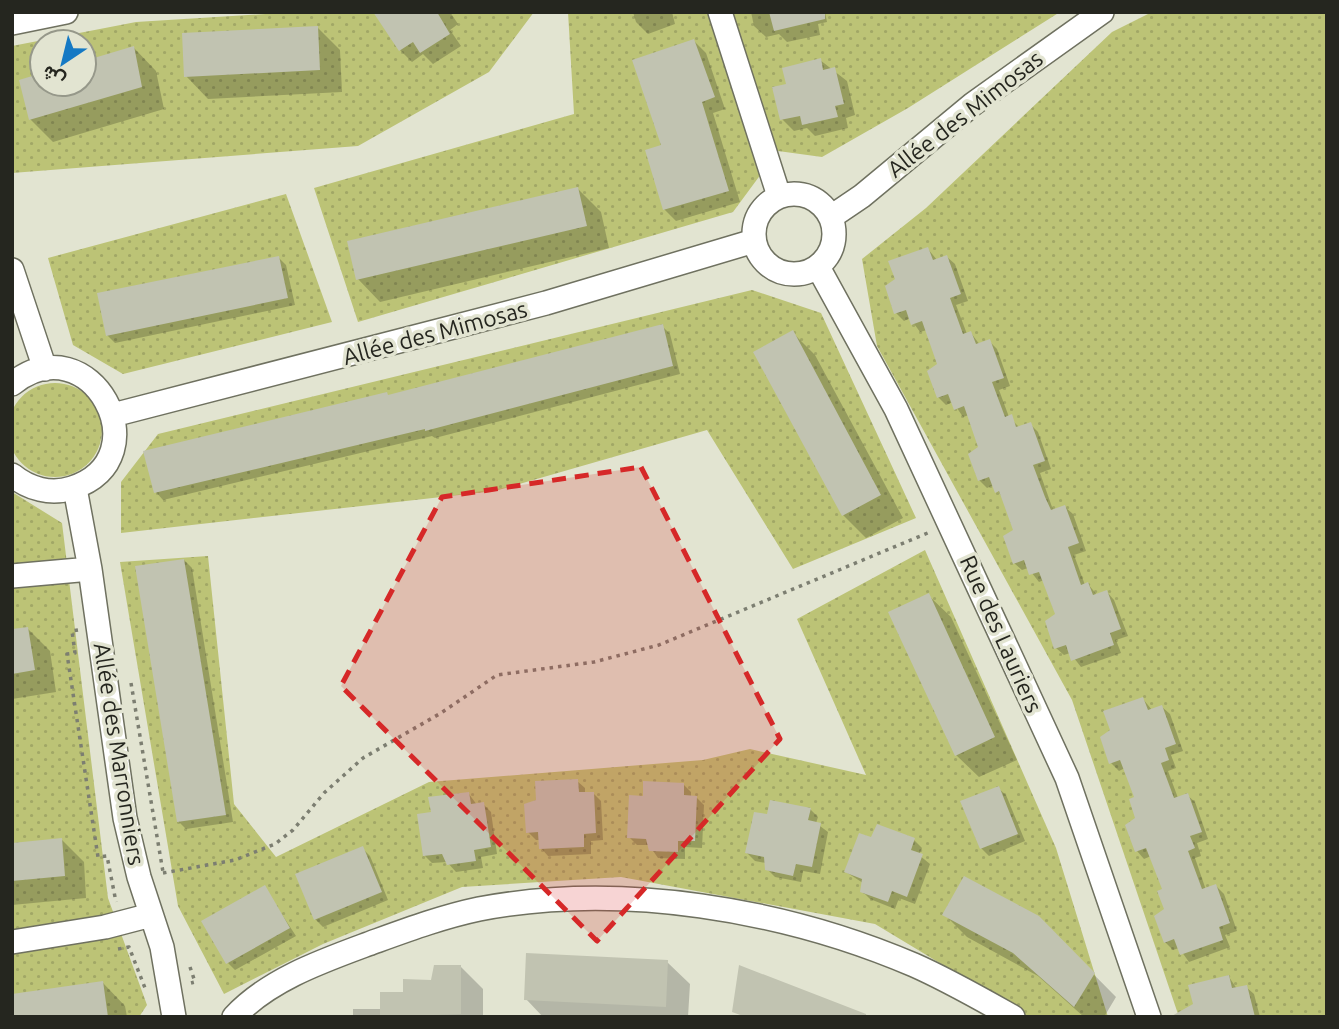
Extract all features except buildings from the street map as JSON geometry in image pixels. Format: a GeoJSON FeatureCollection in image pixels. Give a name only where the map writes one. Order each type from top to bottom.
{"type":"FeatureCollection","features":[{"type":"Feature","properties":{"kind":"street"},"geometry":{"type":"LineString","coordinates":[[12,23],[66,12]]}},
{"type":"Feature","properties":{"kind":"street"},"geometry":{"type":"LineString","coordinates":[[720,12],[779,196]]}},
{"type":"Feature","properties":{"kind":"street","name":"Allée des Mimosas"},"geometry":{"type":"LineString","coordinates":[[831,217],[862,196],[973,104],[1102,12]]}},
{"type":"Feature","properties":{"kind":"street"},"geometry":{"type":"LineString","coordinates":[[797,194],[811,197],[823,206],[831,217],[834,242],[828,256],[818,267],[800,274],[781,272],[762,258],[754,241],[758,214],[779,196],[797,194]]}},
{"type":"Feature","properties":{"kind":"street","name":"Allée des Mimosas"},"geometry":{"type":"LineString","coordinates":[[113,415],[546,303],[754,241]]}},
{"type":"Feature","properties":{"kind":"street","name":"Rue des Lauriers"},"geometry":{"type":"LineString","coordinates":[[818,267],[896,409],[1067,778],[1149,1017]]}},
{"type":"Feature","properties":{"kind":"street"},"geometry":{"type":"LineString","coordinates":[[12,270],[45,369]]}},
{"type":"Feature","properties":{"kind":"street"},"geometry":{"type":"LineString","coordinates":[[12,384],[28,374],[45,369],[63,369],[88,379],[106,398],[113,415],[115,432],[110,455],[96,475],[75,488],[42,490],[12,475]]}},
{"type":"Feature","properties":{"kind":"street","name":"Allée des Marronniers"},"geometry":{"type":"LineString","coordinates":[[75,488],[90,569],[125,818],[162,947],[174,1017]]}},
{"type":"Feature","properties":{"kind":"street"},"geometry":{"type":"LineString","coordinates":[[12,576],[90,569]]}},
{"type":"Feature","properties":{"kind":"street"},"geometry":{"type":"LineString","coordinates":[[234,1017],[250,999],[296,974],[400,932],[478,909],[578,900],[674,904],[802,927],[916,966],[1013,1017]]}},
{"type":"Feature","properties":{"kind":"street"},"geometry":{"type":"LineString","coordinates":[[12,942],[105,927],[151,915]]}},
{"type":"Feature","properties":{"kind":"path"},"geometry":{"type":"LineString","coordinates":[[163,873],[235,860],[275,844],[293,830],[324,793],[363,758],[441,713],[498,675],[594,662],[659,645],[775,594],[951,523]]}},
{"type":"Feature","properties":{"kind":"highlighted area"},"geometry":{"type":"Polygon","coordinates":[[[641,467],[780,739],[597,941],[341,686],[442,497],[641,467]]]}},
{"type":"Feature","properties":{"kind":"green space"},"geometry":{"type":"Polygon","coordinates":[[[296,12],[534,12],[489,72],[358,146],[12,173],[12,46],[28,43],[28,98],[98,98],[98,29],[136,22],[296,12]]]}},
{"type":"Feature","properties":{"kind":"green space"},"geometry":{"type":"Polygon","coordinates":[[[568,12],[1060,12],[908,108],[822,157],[778,151],[733,212],[358,322],[314,188],[574,114],[568,12]]]}},
{"type":"Feature","properties":{"kind":"green space"},"geometry":{"type":"Polygon","coordinates":[[[1152,12],[1327,12],[1327,1017],[1179,1017],[1072,700],[877,346],[862,259],[926,208],[1112,32],[1152,12]]]}},
{"type":"Feature","properties":{"kind":"green space"},"geometry":{"type":"Polygon","coordinates":[[[286,194],[332,322],[123,374],[73,345],[48,258],[286,194]]]}},
{"type":"Feature","properties":{"kind":"green space"},"geometry":{"type":"Polygon","coordinates":[[[752,290],[821,313],[916,518],[793,569],[707,430],[495,491],[121,533],[121,482],[158,434],[752,290]]]}},
{"type":"Feature","properties":{"kind":"green space"},"geometry":{"type":"Polygon","coordinates":[[[55,383],[73,387],[88,397],[98,412],[102,430],[98,448],[88,463],[73,473],[55,477],[37,473],[22,463],[12,448],[8,430],[12,412],[22,397],[37,387],[55,383]]]}},
{"type":"Feature","properties":{"kind":"green space"},"geometry":{"type":"Polygon","coordinates":[[[12,492],[62,523],[108,898],[147,1005],[139,1017],[12,1017],[12,492]]]}},
{"type":"Feature","properties":{"kind":"green space"},"geometry":{"type":"Polygon","coordinates":[[[925,550],[1056,848],[1108,1017],[1029,1017],[875,924],[621,877],[462,887],[323,944],[224,994],[178,906],[120,562],[208,556],[234,804],[276,857],[429,782],[703,760],[750,749],[866,775],[797,619],[925,550]]]}}]}
